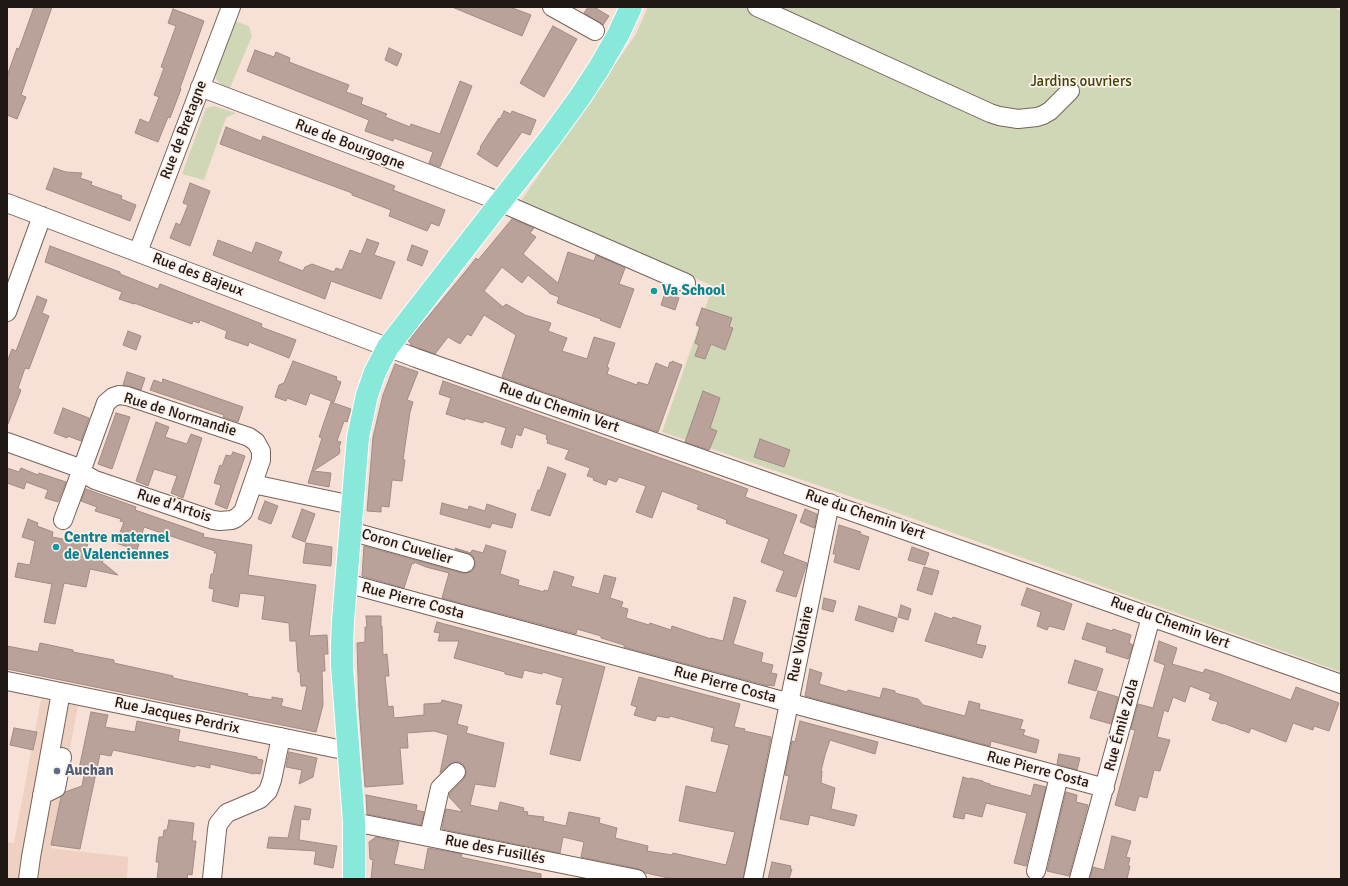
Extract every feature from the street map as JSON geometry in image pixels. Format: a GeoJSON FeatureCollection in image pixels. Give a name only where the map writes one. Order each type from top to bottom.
{"type":"FeatureCollection","features":[{"type":"Feature","properties":{"kind":"main road"},"geometry":{"type":"LineString","coordinates":[[354,879],[354,822],[342,666],[342,621],[358,437],[370,385],[388,347],[551,137],[594,76],[618,35],[631,7]]}},
{"type":"Feature","properties":{"kind":"street","name":"Rue de Bretagne"},"geometry":{"type":"LineString","coordinates":[[138,252],[231,7]]}},
{"type":"Feature","properties":{"kind":"street"},"geometry":{"type":"LineString","coordinates":[[552,7],[595,31]]}},
{"type":"Feature","properties":{"kind":"street"},"geometry":{"type":"LineString","coordinates":[[757,7],[999,116],[1018,119],[1044,115],[1070,91]]}},
{"type":"Feature","properties":{"kind":"street","name":"Rue de Bourgogne"},"geometry":{"type":"LineString","coordinates":[[200,88],[500,202],[686,283]]}},
{"type":"Feature","properties":{"kind":"street","name":"Rue des Bajeux"},"geometry":{"type":"LineString","coordinates":[[7,203],[388,347]]}},
{"type":"Feature","properties":{"kind":"street"},"geometry":{"type":"LineString","coordinates":[[7,312],[42,216]]}},
{"type":"Feature","properties":{"kind":"street","name":"Rue du Chemin Vert"},"geometry":{"type":"LineString","coordinates":[[388,347],[1341,684]]}},
{"type":"Feature","properties":{"kind":"street","name":"Rue de Normandie"},"geometry":{"type":"LineString","coordinates":[[63,520],[106,403],[112,397],[123,395],[253,439],[259,446],[261,456],[253,484]]}},
{"type":"Feature","properties":{"kind":"street","name":"Rue d'Artois"},"geometry":{"type":"LineString","coordinates":[[7,442],[82,469],[86,475],[94,480],[213,520],[232,520],[243,512],[253,484]]}},
{"type":"Feature","properties":{"kind":"street"},"geometry":{"type":"LineString","coordinates":[[253,484],[352,505]]}},
{"type":"Feature","properties":{"kind":"street","name":"Rue Voltaire"},"geometry":{"type":"LineString","coordinates":[[753,879],[788,702],[830,503]]}},
{"type":"Feature","properties":{"kind":"street","name":"Coron Cuvelier"},"geometry":{"type":"LineString","coordinates":[[350,531],[465,563]]}},
{"type":"Feature","properties":{"kind":"street","name":"Rue Pierre Costa"},"geometry":{"type":"LineString","coordinates":[[346,583],[1105,788]]}},
{"type":"Feature","properties":{"kind":"street","name":"Rue Émile Zola"},"geometry":{"type":"LineString","coordinates":[[1079,879],[1151,617]]}},
{"type":"Feature","properties":{"kind":"street","name":"Rue Jacques Perdrix"},"geometry":{"type":"LineString","coordinates":[[7,681],[348,751]]}},
{"type":"Feature","properties":{"kind":"street"},"geometry":{"type":"LineString","coordinates":[[28,879],[42,795],[56,788],[63,752],[53,738],[62,692]]}},
{"type":"Feature","properties":{"kind":"street"},"geometry":{"type":"LineString","coordinates":[[212,879],[218,824],[227,813],[260,799],[268,791],[272,780],[281,737]]}},
{"type":"Feature","properties":{"kind":"street"},"geometry":{"type":"LineString","coordinates":[[429,837],[440,788],[456,772]]}},
{"type":"Feature","properties":{"kind":"street"},"geometry":{"type":"LineString","coordinates":[[1036,872],[1059,776]]}},
{"type":"Feature","properties":{"kind":"street","name":"Rue des Fusillés"},"geometry":{"type":"LineString","coordinates":[[354,822],[637,879]]}},
{"type":"Feature","properties":{"kind":"shaded area"},"geometry":{"type":"Polygon","coordinates":[[[41,699],[78,706],[51,848],[128,857],[127,879],[7,879],[7,842],[14,843],[41,699]]]}},
{"type":"Feature","properties":{"kind":"green space","name":"Jardins ouvriers"},"geometry":{"type":"Polygon","coordinates":[[[648,7],[1333,7],[1341,11],[1341,672],[878,506],[662,432],[713,286],[521,201],[636,34],[648,7]]]}},
{"type":"Feature","properties":{"kind":"green space"},"geometry":{"type":"Polygon","coordinates":[[[234,21],[249,26],[252,36],[230,88],[222,85],[216,79],[215,72],[234,21]]]}},
{"type":"Feature","properties":{"kind":"green space"},"geometry":{"type":"Polygon","coordinates":[[[214,106],[236,113],[226,118],[204,180],[182,174],[206,108],[214,106]]]}},
{"type":"Feature","properties":{"kind":"building"},"geometry":{"type":"Polygon","coordinates":[[[34,7],[52,7],[21,95],[26,97],[17,119],[7,115],[7,76],[17,48],[19,49],[34,7]]]}},
{"type":"Feature","properties":{"kind":"building"},"geometry":{"type":"Polygon","coordinates":[[[452,7],[510,7],[531,15],[522,36],[452,7]]]}},
{"type":"Feature","properties":{"kind":"building"},"geometry":{"type":"Polygon","coordinates":[[[588,7],[594,7],[609,16],[603,25],[584,13],[588,7]]]}},
{"type":"Feature","properties":{"kind":"building"},"geometry":{"type":"Polygon","coordinates":[[[173,9],[204,21],[170,118],[168,117],[158,142],[135,133],[140,119],[149,123],[159,97],[154,95],[164,68],[161,67],[176,26],[168,23],[173,9]]]}},
{"type":"Feature","properties":{"kind":"building"},"geometry":{"type":"Polygon","coordinates":[[[553,26],[577,39],[544,97],[520,83],[553,26]]]}},
{"type":"Feature","properties":{"kind":"building"},"geometry":{"type":"Polygon","coordinates":[[[389,48],[402,54],[397,66],[385,60],[389,48]]]}},
{"type":"Feature","properties":{"kind":"building"},"geometry":{"type":"Polygon","coordinates":[[[255,50],[274,57],[276,52],[290,58],[289,62],[349,85],[346,92],[363,98],[361,104],[387,114],[385,117],[410,127],[411,124],[440,134],[460,81],[472,86],[440,167],[429,163],[433,152],[394,138],[393,141],[365,131],[369,120],[247,71],[255,50]]]}},
{"type":"Feature","properties":{"kind":"building"},"geometry":{"type":"Polygon","coordinates":[[[504,111],[511,114],[512,111],[536,120],[530,135],[522,132],[497,167],[477,154],[504,111]]]}},
{"type":"Feature","properties":{"kind":"building"},"geometry":{"type":"Polygon","coordinates":[[[226,127],[261,141],[263,136],[395,186],[393,190],[445,210],[439,226],[431,223],[427,231],[389,216],[391,210],[352,195],[352,193],[220,144],[226,127]]]}},
{"type":"Feature","properties":{"kind":"building"},"geometry":{"type":"Polygon","coordinates":[[[54,168],[66,172],[82,173],[80,178],[92,182],[91,185],[122,196],[121,199],[136,205],[130,221],[46,189],[54,168]]]}},
{"type":"Feature","properties":{"kind":"building"},"geometry":{"type":"Polygon","coordinates":[[[190,183],[210,191],[190,246],[170,238],[176,223],[180,225],[188,205],[183,203],[190,183]]]}},
{"type":"Feature","properties":{"kind":"building"},"geometry":{"type":"Polygon","coordinates":[[[512,219],[534,228],[530,233],[536,237],[523,254],[558,283],[568,252],[594,261],[596,255],[625,268],[619,284],[634,289],[620,328],[600,320],[601,319],[557,303],[559,297],[549,293],[528,275],[522,283],[502,267],[484,291],[503,307],[506,304],[525,315],[551,323],[548,331],[567,338],[562,351],[587,359],[594,337],[615,343],[607,367],[609,368],[607,374],[637,385],[638,382],[648,385],[656,363],[668,368],[670,362],[672,363],[672,361],[682,365],[658,432],[502,377],[516,335],[484,315],[471,336],[467,334],[460,344],[448,337],[435,354],[410,345],[411,343],[408,341],[476,258],[478,260],[512,219]]]}},
{"type":"Feature","properties":{"kind":"building"},"geometry":{"type":"Polygon","coordinates":[[[367,239],[379,243],[374,255],[395,262],[381,299],[331,281],[325,299],[213,255],[218,240],[252,253],[256,242],[282,252],[278,261],[303,271],[305,267],[312,264],[334,272],[336,268],[342,270],[350,250],[361,254],[367,239]]]}},
{"type":"Feature","properties":{"kind":"building"},"geometry":{"type":"Polygon","coordinates":[[[412,245],[428,251],[422,266],[407,260],[412,245]]]}},
{"type":"Feature","properties":{"kind":"building"},"geometry":{"type":"Polygon","coordinates":[[[50,246],[120,272],[120,274],[158,289],[160,284],[262,324],[261,327],[296,340],[289,358],[249,342],[248,346],[225,338],[227,331],[200,320],[199,323],[193,321],[192,324],[119,299],[122,292],[45,262],[50,246]]]}},
{"type":"Feature","properties":{"kind":"building"},"geometry":{"type":"Polygon","coordinates":[[[665,293],[679,298],[675,310],[661,305],[665,293]]]}},
{"type":"Feature","properties":{"kind":"building"},"geometry":{"type":"Polygon","coordinates":[[[37,296],[47,300],[42,313],[49,316],[29,369],[25,368],[18,388],[21,390],[7,424],[7,362],[12,349],[16,351],[37,296]]]}},
{"type":"Feature","properties":{"kind":"building"},"geometry":{"type":"Polygon","coordinates":[[[702,308],[732,318],[729,327],[733,328],[725,350],[711,344],[705,359],[695,356],[699,345],[695,343],[700,327],[696,325],[702,308]]]}},
{"type":"Feature","properties":{"kind":"building"},"geometry":{"type":"Polygon","coordinates":[[[128,331],[141,336],[136,350],[123,345],[128,331]]]}},
{"type":"Feature","properties":{"kind":"building"},"geometry":{"type":"Polygon","coordinates":[[[293,361],[337,377],[336,380],[341,382],[334,402],[310,393],[306,405],[287,398],[286,401],[275,397],[279,385],[284,383],[293,361]]]}},
{"type":"Feature","properties":{"kind":"building"},"geometry":{"type":"Polygon","coordinates":[[[395,364],[418,372],[407,400],[413,402],[410,412],[403,460],[405,460],[402,481],[392,480],[389,507],[381,506],[381,512],[367,511],[373,437],[383,395],[395,364]]]}},
{"type":"Feature","properties":{"kind":"building"},"geometry":{"type":"Polygon","coordinates":[[[127,372],[145,378],[141,390],[123,385],[127,372]]]}},
{"type":"Feature","properties":{"kind":"building"},"geometry":{"type":"Polygon","coordinates":[[[163,379],[243,407],[238,422],[223,417],[224,415],[150,390],[154,380],[162,383],[163,379]]]}},
{"type":"Feature","properties":{"kind":"building"},"geometry":{"type":"Polygon","coordinates":[[[443,381],[748,489],[745,497],[797,515],[783,554],[807,563],[796,597],[776,591],[784,571],[761,562],[769,539],[726,523],[727,520],[697,509],[699,505],[662,491],[652,518],[636,512],[646,486],[619,477],[616,482],[608,479],[606,485],[593,480],[594,478],[587,476],[590,468],[565,459],[569,450],[547,443],[547,435],[524,427],[521,436],[516,434],[512,448],[501,444],[506,428],[484,421],[483,423],[465,418],[465,420],[446,414],[451,398],[439,394],[443,381]]]}},
{"type":"Feature","properties":{"kind":"building"},"geometry":{"type":"Polygon","coordinates":[[[703,391],[720,398],[710,428],[717,431],[709,450],[685,442],[703,391]]]}},
{"type":"Feature","properties":{"kind":"building"},"geometry":{"type":"Polygon","coordinates":[[[331,402],[351,409],[347,422],[344,421],[337,441],[341,442],[339,454],[313,471],[331,473],[329,487],[308,483],[322,438],[319,437],[331,402]]]}},
{"type":"Feature","properties":{"kind":"building"},"geometry":{"type":"Polygon","coordinates":[[[63,408],[89,418],[81,441],[54,433],[63,408]]]}},
{"type":"Feature","properties":{"kind":"building"},"geometry":{"type":"Polygon","coordinates":[[[116,413],[130,417],[112,469],[98,464],[116,413]]]}},
{"type":"Feature","properties":{"kind":"building"},"geometry":{"type":"Polygon","coordinates":[[[156,422],[169,427],[165,437],[187,444],[191,434],[202,438],[183,498],[171,493],[177,476],[154,469],[148,486],[136,481],[156,422]]]}},
{"type":"Feature","properties":{"kind":"building"},"geometry":{"type":"Polygon","coordinates":[[[760,439],[790,450],[784,467],[754,457],[760,439]]]}},
{"type":"Feature","properties":{"kind":"building"},"geometry":{"type":"Polygon","coordinates":[[[233,452],[245,456],[227,509],[215,504],[221,485],[214,483],[220,465],[222,466],[226,455],[231,456],[233,452]]]}},
{"type":"Feature","properties":{"kind":"building"},"geometry":{"type":"Polygon","coordinates":[[[548,467],[566,474],[550,516],[531,510],[548,467]]]}},
{"type":"Feature","properties":{"kind":"building"},"geometry":{"type":"Polygon","coordinates":[[[7,468],[19,472],[21,468],[38,475],[39,473],[66,482],[58,502],[45,498],[48,490],[26,482],[24,489],[7,483],[7,468]]]}},
{"type":"Feature","properties":{"kind":"building"},"geometry":{"type":"Polygon","coordinates":[[[86,489],[136,507],[135,510],[204,534],[203,537],[252,545],[248,575],[316,585],[309,636],[327,635],[328,654],[324,654],[325,671],[322,671],[323,705],[316,732],[7,669],[7,646],[38,652],[40,643],[73,650],[73,652],[114,660],[114,663],[173,676],[173,678],[248,694],[247,696],[272,700],[272,697],[283,699],[281,706],[302,711],[307,686],[301,686],[300,672],[298,672],[296,641],[290,641],[289,623],[262,619],[265,596],[240,593],[238,607],[212,601],[214,589],[209,588],[217,553],[214,553],[215,551],[144,527],[137,550],[116,543],[124,522],[120,521],[121,519],[95,511],[97,507],[81,501],[86,489]]]}},
{"type":"Feature","properties":{"kind":"building"},"geometry":{"type":"Polygon","coordinates":[[[265,501],[278,506],[271,524],[258,519],[265,501]]]}},
{"type":"Feature","properties":{"kind":"building"},"geometry":{"type":"Polygon","coordinates":[[[442,503],[468,510],[469,506],[485,511],[487,504],[516,514],[512,528],[492,523],[490,528],[440,514],[442,503]]]}},
{"type":"Feature","properties":{"kind":"building"},"geometry":{"type":"Polygon","coordinates":[[[302,509],[315,514],[305,542],[292,537],[302,509]]]}},
{"type":"Feature","properties":{"kind":"building"},"geometry":{"type":"Polygon","coordinates":[[[805,509],[817,514],[814,528],[800,522],[805,509]]]}},
{"type":"Feature","properties":{"kind":"building"},"geometry":{"type":"Polygon","coordinates":[[[28,519],[38,523],[37,526],[53,532],[52,537],[88,544],[86,548],[105,558],[102,562],[118,575],[90,569],[86,587],[64,583],[55,624],[44,622],[52,584],[15,577],[18,563],[30,565],[35,541],[22,537],[28,519]]]}},
{"type":"Feature","properties":{"kind":"building"},"geometry":{"type":"Polygon","coordinates":[[[839,525],[861,532],[860,534],[869,537],[859,570],[834,562],[836,554],[833,554],[839,525]]]}},
{"type":"Feature","properties":{"kind":"building"},"geometry":{"type":"Polygon","coordinates":[[[306,543],[332,547],[331,566],[303,563],[306,543]]]}},
{"type":"Feature","properties":{"kind":"building"},"geometry":{"type":"Polygon","coordinates":[[[486,545],[506,551],[500,574],[519,580],[518,585],[544,592],[544,590],[548,591],[554,571],[574,577],[571,586],[599,594],[604,575],[616,578],[610,598],[623,602],[621,607],[628,609],[626,618],[649,625],[650,623],[671,630],[672,626],[711,639],[723,641],[734,597],[746,601],[733,644],[763,653],[761,662],[773,665],[771,673],[777,674],[774,686],[768,686],[624,647],[624,645],[601,638],[601,636],[577,629],[576,634],[442,598],[449,573],[414,562],[414,564],[412,563],[404,588],[362,576],[364,546],[462,573],[467,573],[472,571],[475,566],[475,560],[472,555],[455,548],[471,553],[472,550],[483,553],[486,545]]]}},
{"type":"Feature","properties":{"kind":"building"},"geometry":{"type":"Polygon","coordinates":[[[912,547],[929,553],[925,565],[908,560],[912,547]]]}},
{"type":"Feature","properties":{"kind":"building"},"geometry":{"type":"Polygon","coordinates":[[[924,567],[939,571],[932,595],[917,590],[924,567]]]}},
{"type":"Feature","properties":{"kind":"building"},"geometry":{"type":"Polygon","coordinates":[[[1027,588],[1072,604],[1064,630],[1049,626],[1047,630],[1037,626],[1041,612],[1021,605],[1027,588]]]}},
{"type":"Feature","properties":{"kind":"building"},"geometry":{"type":"Polygon","coordinates":[[[824,598],[836,601],[833,612],[822,609],[824,598]]]}},
{"type":"Feature","properties":{"kind":"building"},"geometry":{"type":"Polygon","coordinates":[[[901,605],[911,609],[908,620],[898,617],[901,605]]]}},
{"type":"Feature","properties":{"kind":"building"},"geometry":{"type":"Polygon","coordinates":[[[859,606],[897,618],[893,632],[855,620],[859,606]]]}},
{"type":"Feature","properties":{"kind":"building"},"geometry":{"type":"Polygon","coordinates":[[[935,613],[981,626],[976,644],[986,646],[982,658],[925,641],[935,613]]]}},
{"type":"Feature","properties":{"kind":"building"},"geometry":{"type":"Polygon","coordinates":[[[366,616],[381,616],[383,655],[387,654],[389,676],[385,676],[388,707],[393,706],[394,718],[424,715],[424,704],[441,703],[442,700],[462,705],[457,724],[468,727],[466,733],[504,743],[495,787],[475,784],[470,805],[498,811],[500,802],[524,808],[523,811],[528,812],[527,815],[544,817],[543,821],[566,826],[569,812],[600,818],[599,823],[617,828],[615,838],[648,846],[647,851],[672,855],[673,853],[726,865],[735,832],[679,821],[686,786],[716,793],[729,745],[711,741],[714,728],[670,716],[669,718],[657,716],[655,721],[634,715],[637,707],[631,705],[639,677],[740,704],[734,727],[745,729],[744,731],[771,737],[743,879],[673,879],[646,873],[639,869],[581,857],[584,842],[563,837],[560,853],[442,829],[446,809],[463,812],[449,797],[450,793],[464,779],[466,770],[463,764],[454,762],[440,773],[448,735],[434,731],[407,733],[408,748],[400,748],[403,784],[365,787],[359,707],[357,643],[365,642],[365,627],[367,627],[366,616]]]}},
{"type":"Feature","properties":{"kind":"building"},"geometry":{"type":"Polygon","coordinates":[[[437,622],[605,667],[580,761],[550,754],[562,705],[556,704],[563,678],[543,672],[542,674],[524,670],[522,678],[454,658],[459,641],[438,641],[440,633],[434,632],[437,622]]]}},
{"type":"Feature","properties":{"kind":"building"},"geometry":{"type":"Polygon","coordinates":[[[1087,623],[1131,635],[1129,643],[1133,645],[1128,659],[1106,652],[1107,647],[1082,639],[1087,623]]]}},
{"type":"Feature","properties":{"kind":"building"},"geometry":{"type":"Polygon","coordinates":[[[1159,641],[1177,648],[1172,664],[1203,673],[1205,669],[1291,700],[1296,687],[1339,703],[1329,731],[1314,726],[1313,730],[1293,723],[1286,742],[1251,728],[1249,733],[1212,720],[1218,702],[1209,699],[1211,694],[1190,686],[1185,702],[1173,697],[1168,712],[1164,710],[1157,737],[1170,740],[1160,771],[1154,770],[1147,798],[1139,796],[1135,811],[1115,805],[1135,730],[1131,729],[1138,704],[1153,708],[1165,665],[1154,661],[1159,641]]]}},
{"type":"Feature","properties":{"kind":"building"},"geometry":{"type":"Polygon","coordinates":[[[1075,660],[1103,669],[1096,691],[1068,683],[1075,660]]]}},
{"type":"Feature","properties":{"kind":"building"},"geometry":{"type":"Polygon","coordinates":[[[810,669],[822,673],[819,684],[847,692],[848,690],[880,698],[883,688],[918,699],[923,705],[965,716],[969,701],[980,704],[979,709],[1023,720],[1020,729],[1025,730],[1023,735],[1039,740],[1036,753],[991,741],[990,746],[805,696],[810,669]]]}},
{"type":"Feature","properties":{"kind":"building"},"geometry":{"type":"Polygon","coordinates":[[[1098,691],[1118,697],[1111,724],[1090,718],[1098,691]]]}},
{"type":"Feature","properties":{"kind":"building"},"geometry":{"type":"Polygon","coordinates":[[[91,712],[108,715],[105,727],[135,732],[137,721],[180,730],[178,741],[257,757],[257,759],[263,760],[260,774],[210,764],[210,768],[196,765],[195,767],[113,750],[111,756],[100,754],[80,849],[51,845],[61,797],[65,792],[82,786],[85,770],[79,769],[91,712]]]}},
{"type":"Feature","properties":{"kind":"building"},"geometry":{"type":"Polygon","coordinates":[[[800,721],[878,742],[875,754],[830,740],[825,755],[821,771],[821,783],[835,788],[831,809],[857,815],[854,826],[810,815],[808,825],[780,819],[789,776],[785,775],[792,741],[795,742],[800,721]]]}},
{"type":"Feature","properties":{"kind":"building"},"geometry":{"type":"Polygon","coordinates":[[[14,728],[37,732],[33,750],[10,745],[14,728]]]}},
{"type":"Feature","properties":{"kind":"building"},"geometry":{"type":"Polygon","coordinates":[[[289,752],[317,758],[313,777],[299,784],[302,770],[286,767],[289,752]]]}},
{"type":"Feature","properties":{"kind":"building"},"geometry":{"type":"Polygon","coordinates":[[[1059,754],[1080,758],[1077,770],[1057,764],[1059,754]]]}},
{"type":"Feature","properties":{"kind":"building"},"geometry":{"type":"Polygon","coordinates":[[[963,777],[983,781],[990,785],[1031,796],[1034,784],[1046,787],[1026,866],[1014,863],[1027,813],[986,803],[982,817],[965,813],[964,819],[953,817],[963,777]]]}},
{"type":"Feature","properties":{"kind":"building"},"geometry":{"type":"Polygon","coordinates":[[[1066,792],[1077,795],[1076,802],[1088,805],[1069,876],[1047,871],[1066,792]]]}},
{"type":"Feature","properties":{"kind":"building"},"geometry":{"type":"Polygon","coordinates":[[[366,795],[417,805],[416,810],[424,812],[421,825],[367,814],[366,795]]]}},
{"type":"Feature","properties":{"kind":"building"},"geometry":{"type":"Polygon","coordinates":[[[295,806],[311,809],[309,820],[301,819],[299,840],[337,846],[333,868],[314,864],[316,851],[267,848],[269,837],[288,838],[295,806]]]}},
{"type":"Feature","properties":{"kind":"building"},"geometry":{"type":"Polygon","coordinates":[[[169,820],[194,823],[192,841],[196,841],[192,875],[188,874],[187,879],[157,879],[159,862],[156,862],[159,837],[163,837],[164,830],[167,830],[169,820]]]}},
{"type":"Feature","properties":{"kind":"building"},"geometry":{"type":"Polygon","coordinates":[[[1112,836],[1131,841],[1126,857],[1130,858],[1127,879],[1090,879],[1093,867],[1104,870],[1112,836]]]}},
{"type":"Feature","properties":{"kind":"building"},"geometry":{"type":"Polygon","coordinates":[[[376,837],[399,842],[394,864],[424,870],[428,848],[462,854],[461,857],[464,858],[541,874],[541,879],[371,879],[373,860],[370,859],[369,842],[376,837]]]}},
{"type":"Feature","properties":{"kind":"building"},"geometry":{"type":"Polygon","coordinates":[[[772,862],[791,866],[790,869],[792,869],[789,879],[768,879],[772,862]]]}},
{"type":"Feature","properties":{"kind":"place","name":"Va School"},"geometry":{"type":"Point","coordinates":[654,291]}},
{"type":"Feature","properties":{"kind":"place","name":"Centre maternel de Valenciennes"},"geometry":{"type":"Point","coordinates":[56,547]}},
{"type":"Feature","properties":{"kind":"place","name":"Auchan"},"geometry":{"type":"Point","coordinates":[57,771]}}]}
